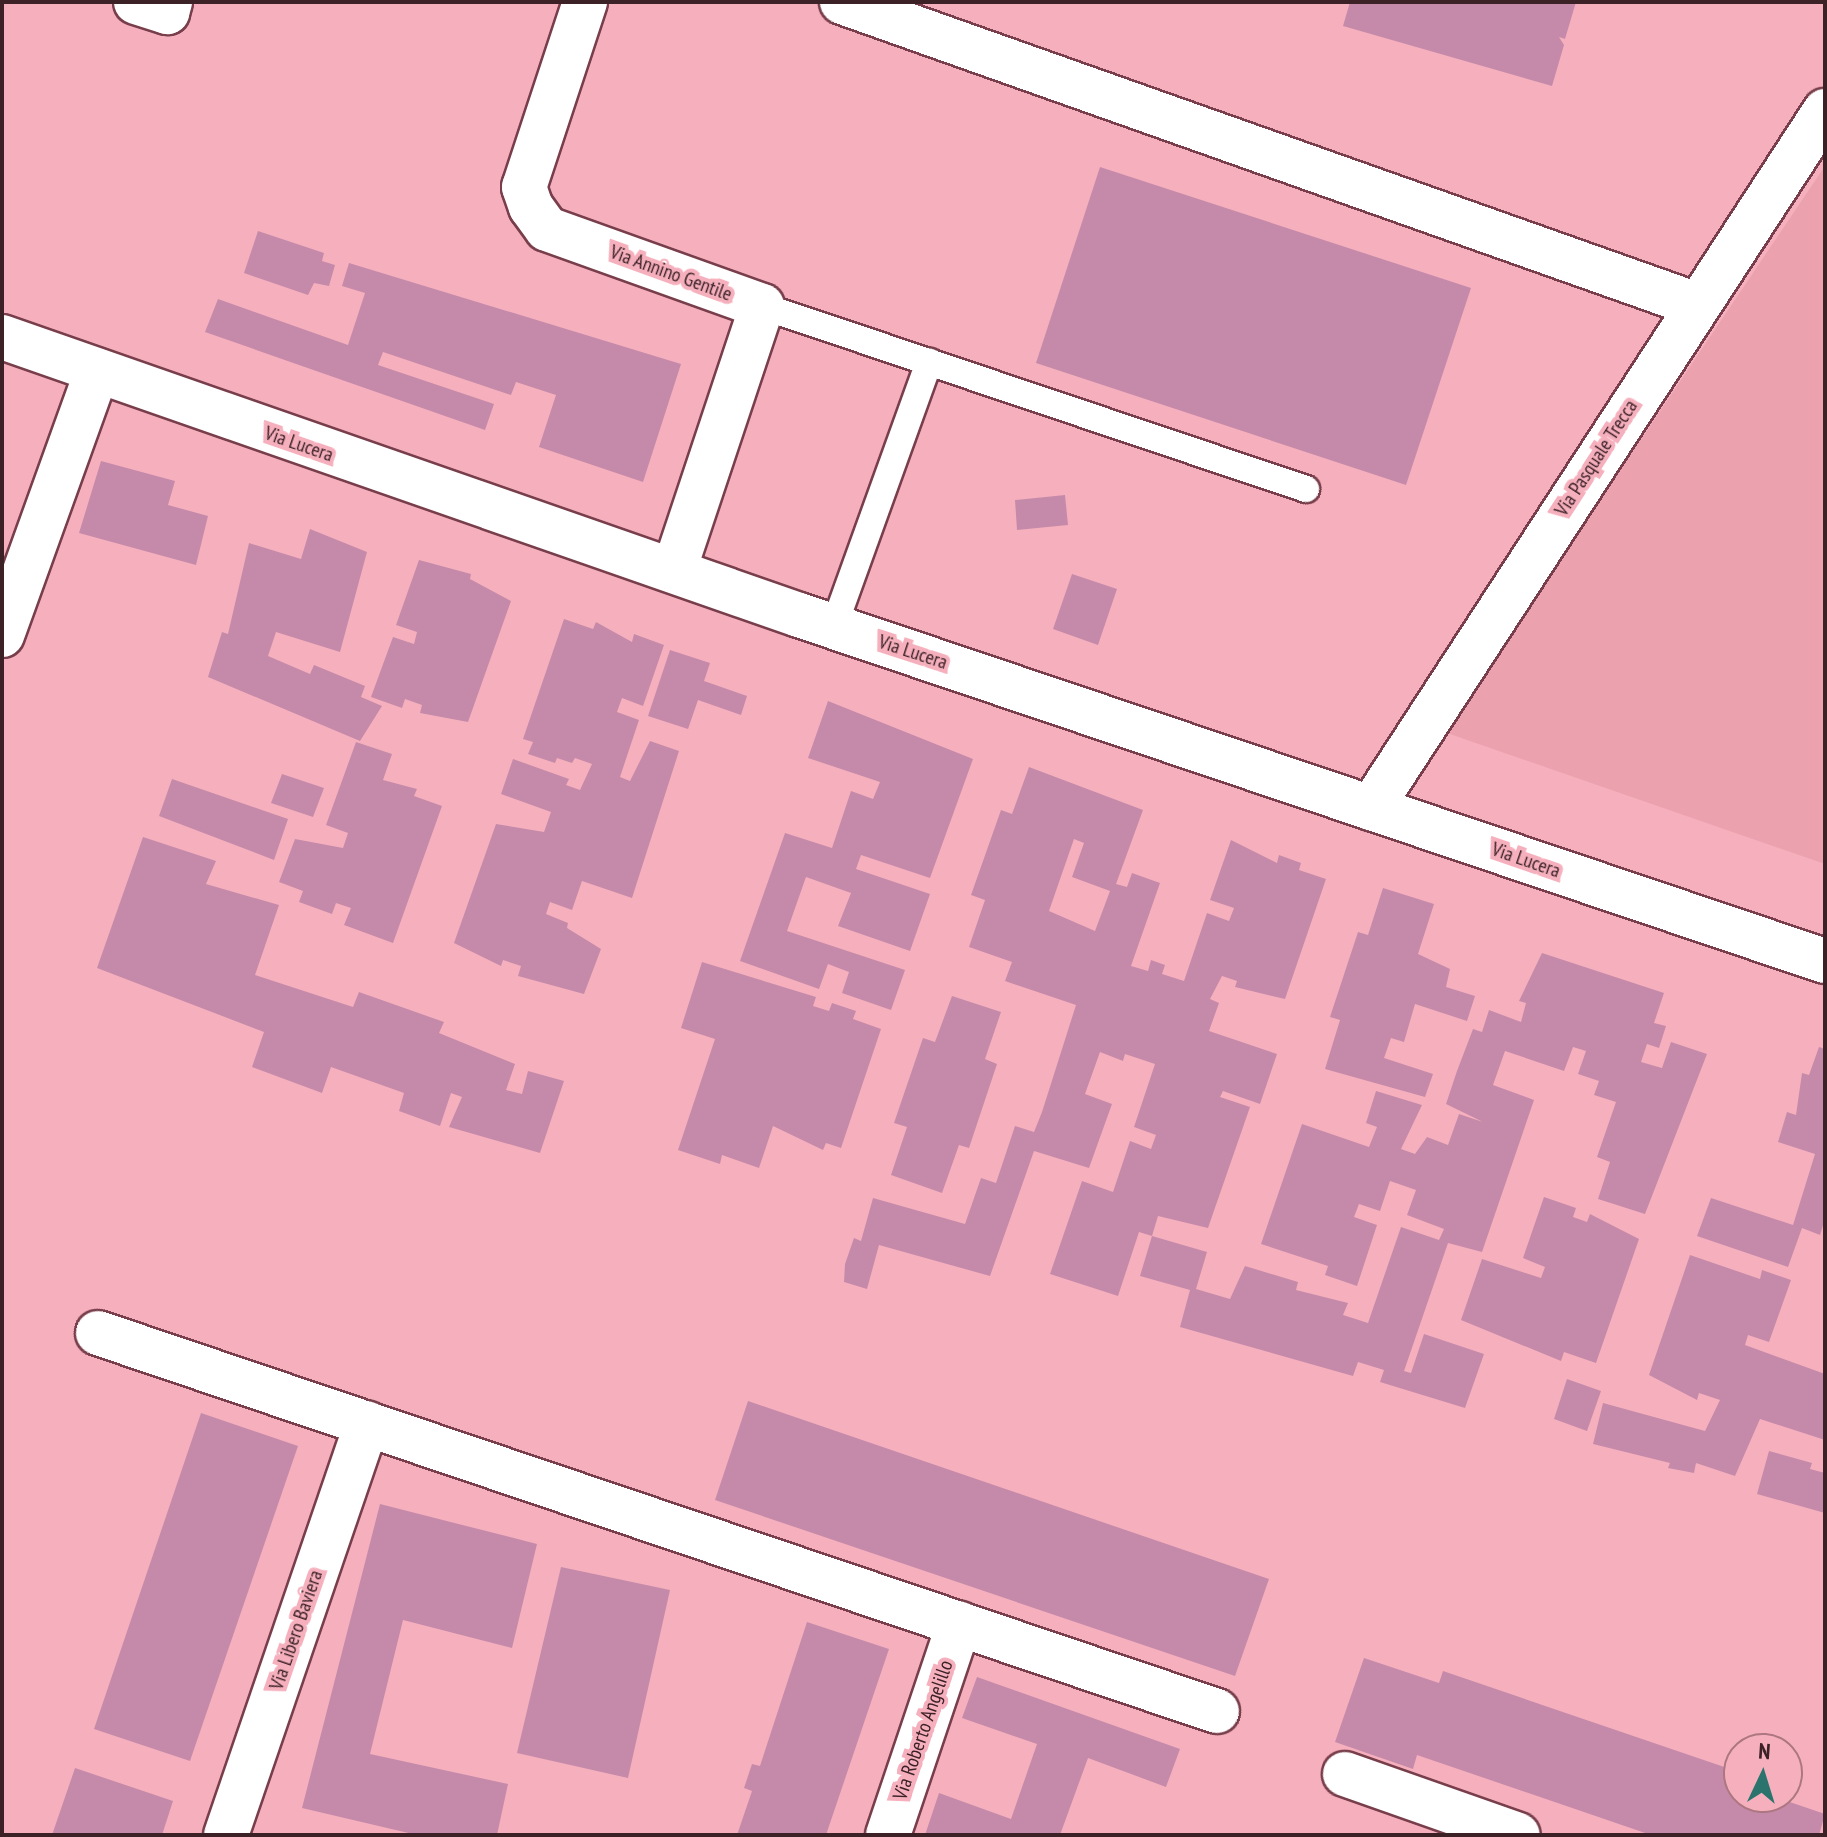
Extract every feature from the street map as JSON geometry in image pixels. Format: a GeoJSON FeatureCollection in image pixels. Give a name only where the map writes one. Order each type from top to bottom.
{"type":"FeatureCollection","features":[{"type":"Feature","properties":{"kind":"street"},"geometry":{"type":"LineString","coordinates":[[136,2],[167,12],[170,2]]}},
{"type":"Feature","properties":{"kind":"street","name":"Via Annino Gentile"},"geometry":{"type":"LineString","coordinates":[[585,2],[524,187],[531,207],[547,229],[762,306]]}},
{"type":"Feature","properties":{"kind":"street"},"geometry":{"type":"LineString","coordinates":[[842,2],[912,13],[1697,305]]}},
{"type":"Feature","properties":{"kind":"street","name":"Via Pasquale Trecca"},"geometry":{"type":"LineString","coordinates":[[1371,808],[1825,111]]}},
{"type":"Feature","properties":{"kind":"street"},"geometry":{"type":"LineString","coordinates":[[674,570],[762,306]]}},
{"type":"Feature","properties":{"kind":"street","name":"Via Lucera"},"geometry":{"type":"LineString","coordinates":[[2,337],[834,626],[1825,961]]}},
{"type":"Feature","properties":{"kind":"street"},"geometry":{"type":"LineString","coordinates":[[2,635],[97,371]]}},
{"type":"Feature","properties":{"kind":"street"},"geometry":{"type":"LineString","coordinates":[[98,1333],[1217,1711]]}},
{"type":"Feature","properties":{"kind":"street","name":"Via Libero Baviera"},"geometry":{"type":"LineString","coordinates":[[226,1835],[367,1424]]}},
{"type":"Feature","properties":{"kind":"street","name":"Via Roberto Angelillo"},"geometry":{"type":"LineString","coordinates":[[888,1835],[959,1624]]}},
{"type":"Feature","properties":{"kind":"street"},"geometry":{"type":"LineString","coordinates":[[1345,1774],[1518,1835]]}},
{"type":"Feature","properties":{"kind":"lane"},"geometry":{"type":"LineString","coordinates":[[762,306],[1306,489]]}},
{"type":"Feature","properties":{"kind":"lane"},"geometry":{"type":"LineString","coordinates":[[834,626],[929,362]]}},
{"type":"Feature","properties":{"kind":"shaded area"},"geometry":{"type":"Polygon","coordinates":[[[1825,166],[1825,864],[1444,732],[1825,166]]]}},
{"type":"Feature","properties":{"kind":"building"},"geometry":{"type":"Polygon","coordinates":[[[1350,2],[1576,2],[1565,39],[1559,37],[1564,45],[1552,86],[1343,26],[1350,2]]]}},
{"type":"Feature","properties":{"kind":"building"},"geometry":{"type":"Polygon","coordinates":[[[1100,167],[1471,288],[1406,485],[1036,363],[1100,167]]]}},
{"type":"Feature","properties":{"kind":"building"},"geometry":{"type":"Polygon","coordinates":[[[258,231],[324,253],[322,261],[335,265],[329,286],[314,283],[308,295],[244,273],[258,231]]]}},
{"type":"Feature","properties":{"kind":"building"},"geometry":{"type":"Polygon","coordinates":[[[349,263],[681,364],[643,482],[539,447],[556,395],[516,382],[511,395],[383,352],[378,365],[494,404],[485,430],[205,332],[218,299],[348,345],[365,293],[342,286],[349,263]]]}},
{"type":"Feature","properties":{"kind":"building"},"geometry":{"type":"Polygon","coordinates":[[[101,461],[175,481],[168,505],[208,516],[196,565],[79,533],[101,461]]]}},
{"type":"Feature","properties":{"kind":"building"},"geometry":{"type":"Polygon","coordinates":[[[1065,495],[1068,525],[1017,530],[1015,500],[1065,495]]]}},
{"type":"Feature","properties":{"kind":"building"},"geometry":{"type":"Polygon","coordinates":[[[310,529],[367,552],[340,652],[276,632],[268,656],[310,674],[314,665],[365,686],[361,697],[382,706],[360,741],[208,677],[222,632],[228,634],[249,543],[301,559],[310,529]]]}},
{"type":"Feature","properties":{"kind":"building"},"geometry":{"type":"Polygon","coordinates":[[[419,560],[471,574],[470,579],[511,601],[468,722],[420,713],[422,705],[405,699],[402,708],[371,697],[393,637],[414,644],[417,632],[396,625],[419,560]]]}},
{"type":"Feature","properties":{"kind":"building"},"geometry":{"type":"Polygon","coordinates":[[[1072,574],[1117,589],[1098,645],[1053,629],[1072,574]]]}},
{"type":"Feature","properties":{"kind":"building"},"geometry":{"type":"Polygon","coordinates":[[[564,619],[593,629],[596,622],[632,642],[634,634],[664,645],[643,706],[622,698],[617,712],[639,720],[620,777],[630,781],[650,741],[679,751],[632,898],[582,881],[572,910],[550,902],[546,914],[568,923],[567,928],[601,949],[584,994],[518,976],[521,966],[503,960],[501,966],[454,943],[496,824],[544,832],[551,812],[501,794],[513,759],[569,779],[566,785],[580,790],[592,764],[575,758],[572,763],[557,758],[555,763],[528,754],[533,742],[523,739],[564,619]]]}},
{"type":"Feature","properties":{"kind":"building"},"geometry":{"type":"Polygon","coordinates":[[[670,650],[710,663],[704,681],[747,696],[741,715],[698,700],[688,729],[648,716],[670,650]]]}},
{"type":"Feature","properties":{"kind":"building"},"geometry":{"type":"Polygon","coordinates":[[[828,701],[973,759],[930,878],[861,855],[856,869],[930,894],[910,951],[838,926],[851,893],[806,877],[787,931],[905,970],[891,1010],[842,993],[849,972],[828,964],[819,989],[740,961],[785,833],[832,848],[851,791],[873,799],[880,782],[808,758],[828,701]]]}},
{"type":"Feature","properties":{"kind":"building"},"geometry":{"type":"Polygon","coordinates":[[[356,742],[392,754],[383,780],[417,789],[414,796],[442,806],[393,943],[344,925],[351,908],[336,903],[332,914],[299,902],[303,891],[279,882],[295,839],[343,848],[348,833],[326,825],[356,742]]]}},
{"type":"Feature","properties":{"kind":"building"},"geometry":{"type":"Polygon","coordinates":[[[1029,767],[1143,810],[1116,884],[1127,887],[1132,873],[1160,883],[1131,966],[1148,971],[1151,960],[1165,965],[1162,974],[1184,981],[1207,913],[1229,921],[1234,908],[1210,900],[1231,840],[1277,863],[1279,855],[1301,863],[1299,870],[1326,879],[1285,999],[1235,987],[1237,981],[1222,976],[1210,999],[1219,1003],[1209,1031],[1277,1054],[1260,1104],[1223,1091],[1220,1097],[1250,1107],[1208,1228],[1158,1216],[1152,1236],[1139,1232],[1118,1296],[1050,1274],[1082,1181],[1113,1192],[1130,1141],[1151,1149],[1156,1135],[1134,1127],[1155,1064],[1125,1054],[1123,1061],[1100,1052],[1085,1094],[1112,1104],[1089,1168],[1034,1151],[990,1276],[879,1245],[867,1289],[844,1282],[845,1264],[854,1238],[861,1241],[873,1198],[965,1224],[981,1178],[996,1183],[1015,1126],[1034,1132],[1042,1112],[1076,1005],[1005,981],[1012,962],[969,947],[985,900],[971,895],[1001,810],[1012,814],[1029,767]],[[1074,839],[1049,911],[1095,931],[1110,891],[1072,877],[1084,843],[1074,839]]]}},
{"type":"Feature","properties":{"kind":"building"},"geometry":{"type":"Polygon","coordinates":[[[282,774],[324,788],[313,817],[271,803],[282,774]]]}},
{"type":"Feature","properties":{"kind":"building"},"geometry":{"type":"Polygon","coordinates":[[[172,779],[288,819],[274,860],[159,816],[172,779]]]}},
{"type":"Feature","properties":{"kind":"building"},"geometry":{"type":"Polygon","coordinates":[[[143,837],[216,861],[206,884],[279,905],[255,975],[353,1007],[359,992],[444,1022],[439,1033],[515,1064],[506,1090],[522,1094],[528,1071],[564,1081],[540,1153],[449,1127],[462,1097],[451,1093],[440,1126],[399,1111],[404,1093],[331,1067],[322,1093],[252,1067],[264,1032],[97,968],[143,837]]]}},
{"type":"Feature","properties":{"kind":"building"},"geometry":{"type":"Polygon","coordinates":[[[1383,888],[1434,904],[1418,954],[1450,969],[1446,987],[1475,996],[1467,1021],[1415,1004],[1404,1042],[1391,1038],[1384,1058],[1433,1074],[1425,1097],[1325,1069],[1340,1020],[1330,1017],[1358,932],[1368,935],[1383,888]]]}},
{"type":"Feature","properties":{"kind":"building"},"geometry":{"type":"Polygon","coordinates":[[[1542,953],[1664,993],[1654,1023],[1666,1026],[1659,1048],[1647,1044],[1641,1062],[1662,1068],[1671,1042],[1707,1054],[1645,1214],[1598,1199],[1610,1162],[1597,1157],[1616,1102],[1594,1095],[1599,1081],[1578,1074],[1586,1051],[1573,1047],[1564,1071],[1505,1051],[1493,1085],[1534,1100],[1482,1252],[1448,1243],[1404,1371],[1411,1373],[1424,1334],[1484,1354],[1465,1408],[1380,1382],[1384,1370],[1358,1362],[1353,1376],[1180,1327],[1190,1290],[1140,1276],[1152,1236],[1207,1252],[1196,1289],[1230,1299],[1245,1266],[1298,1282],[1296,1290],[1348,1303],[1343,1315],[1368,1323],[1401,1227],[1439,1240],[1444,1229],[1407,1215],[1416,1190],[1390,1181],[1380,1211],[1359,1204],[1354,1217],[1377,1225],[1357,1286],[1325,1275],[1328,1266],[1261,1244],[1302,1124],[1369,1147],[1377,1127],[1366,1123],[1376,1091],[1422,1105],[1401,1149],[1415,1154],[1427,1137],[1448,1145],[1459,1114],[1483,1122],[1446,1104],[1457,1071],[1473,1029],[1482,1032],[1489,1010],[1521,1022],[1526,1003],[1519,1001],[1542,953]]]}},
{"type":"Feature","properties":{"kind":"building"},"geometry":{"type":"Polygon","coordinates":[[[702,962],[816,997],[813,1006],[829,1011],[832,1003],[856,1011],[853,1019],[881,1029],[841,1148],[826,1143],[823,1150],[773,1126],[759,1168],[722,1155],[720,1164],[678,1150],[715,1039],[681,1028],[702,962]]]}},
{"type":"Feature","properties":{"kind":"building"},"geometry":{"type":"Polygon","coordinates":[[[952,996],[1001,1012],[985,1059],[997,1064],[969,1148],[959,1145],[942,1193],[891,1175],[907,1127],[894,1123],[923,1038],[935,1042],[952,996]]]}},
{"type":"Feature","properties":{"kind":"building"},"geometry":{"type":"Polygon","coordinates":[[[1819,1047],[1825,1049],[1825,1219],[1820,1235],[1802,1228],[1788,1267],[1697,1236],[1711,1198],[1793,1225],[1815,1154],[1778,1142],[1787,1112],[1796,1115],[1802,1073],[1809,1075],[1819,1047]]]}},
{"type":"Feature","properties":{"kind":"building"},"geometry":{"type":"Polygon","coordinates":[[[1544,1197],[1576,1208],[1573,1217],[1587,1222],[1590,1214],[1639,1239],[1596,1363],[1564,1352],[1561,1361],[1461,1320],[1482,1259],[1541,1278],[1545,1267],[1523,1258],[1544,1197]]]}},
{"type":"Feature","properties":{"kind":"building"},"geometry":{"type":"Polygon","coordinates":[[[1690,1255],[1760,1279],[1762,1270],[1791,1280],[1769,1342],[1748,1335],[1745,1345],[1825,1374],[1825,1440],[1760,1419],[1735,1476],[1696,1463],[1694,1473],[1668,1468],[1670,1463],[1593,1444],[1603,1403],[1705,1431],[1720,1400],[1699,1393],[1697,1400],[1649,1375],[1690,1255]]]}},
{"type":"Feature","properties":{"kind":"building"},"geometry":{"type":"Polygon","coordinates":[[[1567,1379],[1601,1391],[1587,1431],[1554,1419],[1567,1379]]]}},
{"type":"Feature","properties":{"kind":"building"},"geometry":{"type":"Polygon","coordinates":[[[748,1401],[1269,1579],[1235,1676],[715,1500],[748,1401]]]}},
{"type":"Feature","properties":{"kind":"building"},"geometry":{"type":"Polygon","coordinates":[[[201,1413],[298,1446],[190,1761],[94,1729],[201,1413]]]}},
{"type":"Feature","properties":{"kind":"building"},"geometry":{"type":"Polygon","coordinates":[[[1769,1451],[1812,1463],[1810,1469],[1825,1473],[1825,1513],[1757,1494],[1769,1451]]]}},
{"type":"Feature","properties":{"kind":"building"},"geometry":{"type":"Polygon","coordinates":[[[380,1504],[537,1544],[512,1648],[403,1620],[370,1754],[508,1784],[497,1835],[417,1835],[302,1808],[380,1504]]]}},
{"type":"Feature","properties":{"kind":"building"},"geometry":{"type":"Polygon","coordinates":[[[561,1567],[670,1590],[628,1778],[517,1753],[561,1567]]]}},
{"type":"Feature","properties":{"kind":"building"},"geometry":{"type":"Polygon","coordinates":[[[807,1622],[889,1649],[826,1835],[737,1835],[752,1791],[744,1788],[752,1764],[760,1766],[807,1622]]]}},
{"type":"Feature","properties":{"kind":"building"},"geometry":{"type":"Polygon","coordinates":[[[1364,1658],[1439,1683],[1443,1671],[1723,1767],[1723,1813],[1803,1813],[1803,1807],[1825,1814],[1819,1835],[1651,1835],[1417,1755],[1413,1769],[1335,1742],[1364,1658]]]}},
{"type":"Feature","properties":{"kind":"building"},"geometry":{"type":"Polygon","coordinates":[[[977,1677],[1180,1749],[1166,1787],[1088,1758],[1060,1835],[925,1835],[939,1793],[1011,1819],[1037,1744],[962,1718],[977,1677]]]}},
{"type":"Feature","properties":{"kind":"building"},"geometry":{"type":"Polygon","coordinates":[[[75,1768],[173,1801],[162,1835],[52,1835],[75,1768]]]}}]}
